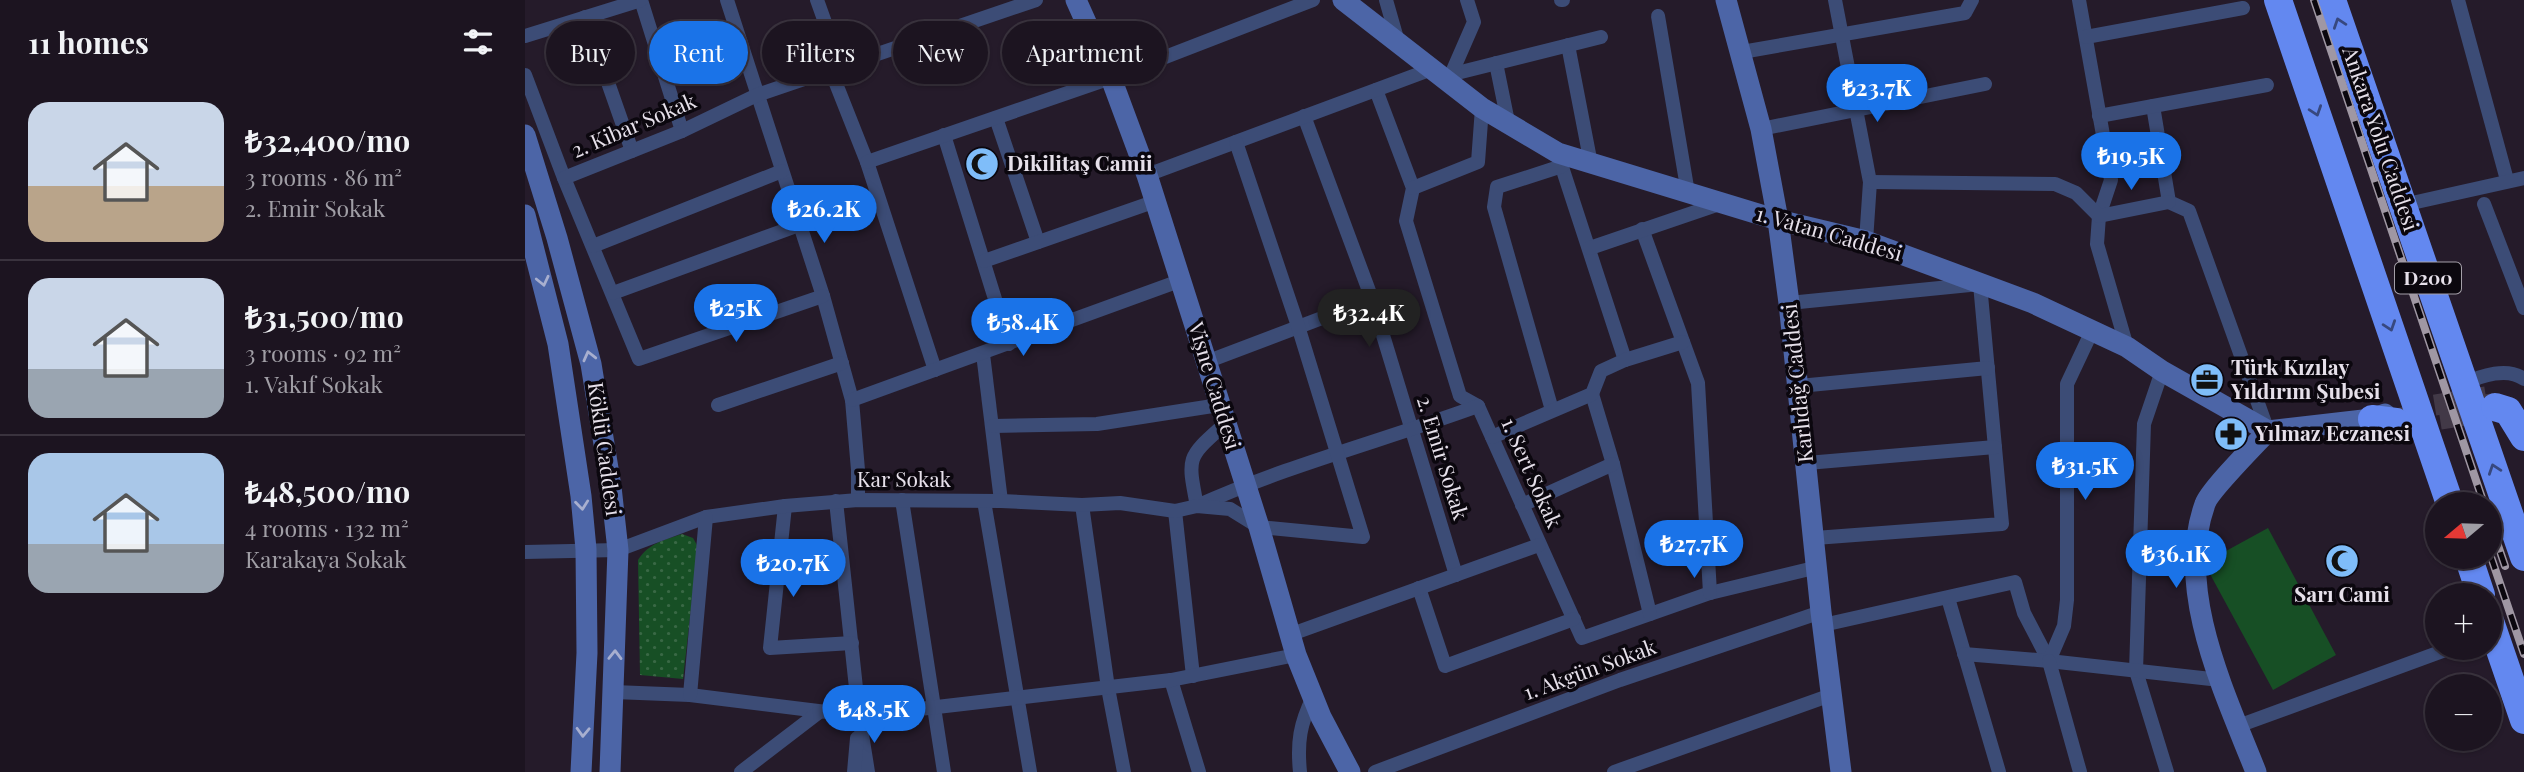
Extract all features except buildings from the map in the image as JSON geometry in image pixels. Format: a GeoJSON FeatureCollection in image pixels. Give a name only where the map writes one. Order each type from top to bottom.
{"type":"FeatureCollection","features":[{"type":"Feature","properties":{"kind":"highway","name":"D200"},"geometry":{"type":"LineString","coordinates":[[2278,0],[2446,492]]}},
{"type":"Feature","properties":{"kind":"highway","name":"Ankara Yolu Caddesi"},"geometry":{"type":"LineString","coordinates":[[2332,0],[2524,557]]}},
{"type":"Feature","properties":{"kind":"highway"},"geometry":{"type":"LineString","coordinates":[[2493,401],[2508,411],[2524,437]]}},
{"type":"Feature","properties":{"kind":"highway"},"geometry":{"type":"LineString","coordinates":[[2502,656],[2524,720]]}},
{"type":"Feature","properties":{"kind":"main road","name":"Vişne Caddesi"},"geometry":{"type":"LineString","coordinates":[[1076,0],[1085,21]]}},
{"type":"Feature","properties":{"kind":"main road","name":"1. Vatan Caddesi"},"geometry":{"type":"LineString","coordinates":[[1343,0],[1444,74],[1482,108],[1508,122],[1560,159],[1591,164],[1778,220],[1866,241],[2033,303],[2126,347],[2162,371],[2267,431]]}},
{"type":"Feature","properties":{"kind":"main road","name":"Karlıdağ Caddesi"},"geometry":{"type":"LineString","coordinates":[[1726,0],[1761,129],[1778,220],[1841,772]]}},
{"type":"Feature","properties":{"kind":"main road","name":"Vişne Caddesi"},"geometry":{"type":"LineString","coordinates":[[1113,84],[1182,280],[1293,645],[1313,697],[1350,772]]}},
{"type":"Feature","properties":{"kind":"main road","name":"Köklü Caddesi"},"geometry":{"type":"LineString","coordinates":[[525,135],[557,238],[591,365],[611,487],[618,550],[610,772]]}},
{"type":"Feature","properties":{"kind":"main road","name":"Köklü Caddesi"},"geometry":{"type":"LineString","coordinates":[[525,215],[560,356],[575,445],[586,549],[587,653],[581,772]]}},
{"type":"Feature","properties":{"kind":"main road"},"geometry":{"type":"LineString","coordinates":[[2493,401],[2508,397],[2524,412]]}},
{"type":"Feature","properties":{"kind":"main road"},"geometry":{"type":"LineString","coordinates":[[2256,772],[2220,680],[2198,602],[2196,543],[2205,501],[2267,431],[2387,418]]}},
{"type":"Feature","properties":{"kind":"street"},"geometry":{"type":"LineString","coordinates":[[525,36],[641,0],[682,131]]}},
{"type":"Feature","properties":{"kind":"street"},"geometry":{"type":"LineString","coordinates":[[727,0],[823,296],[852,400],[859,500]]}},
{"type":"Feature","properties":{"kind":"street"},"geometry":{"type":"LineString","coordinates":[[817,0],[823,21]]}},
{"type":"Feature","properties":{"kind":"street","name":"2. Kibar Sokak"},"geometry":{"type":"LineString","coordinates":[[879,54],[1035,0]]}},
{"type":"Feature","properties":{"kind":"street"},"geometry":{"type":"LineString","coordinates":[[1167,56],[1313,0]]}},
{"type":"Feature","properties":{"kind":"street"},"geometry":{"type":"LineString","coordinates":[[1386,0],[1398,42]]}},
{"type":"Feature","properties":{"kind":"street"},"geometry":{"type":"LineString","coordinates":[[1444,74],[1474,22],[1467,0]]}},
{"type":"Feature","properties":{"kind":"street"},"geometry":{"type":"LineString","coordinates":[[1835,0],[1870,182],[1866,241]]}},
{"type":"Feature","properties":{"kind":"street"},"geometry":{"type":"LineString","coordinates":[[1742,52],[1965,13],[1972,0]]}},
{"type":"Feature","properties":{"kind":"street"},"geometry":{"type":"LineString","coordinates":[[2079,0],[2111,180],[2099,216],[2097,244],[2126,347]]}},
{"type":"Feature","properties":{"kind":"street"},"geometry":{"type":"LineString","coordinates":[[2459,0],[2507,180]]}},
{"type":"Feature","properties":{"kind":"street"},"geometry":{"type":"LineString","coordinates":[[2086,37],[2243,8]]}},
{"type":"Feature","properties":{"kind":"street"},"geometry":{"type":"LineString","coordinates":[[1658,16],[1688,192]]}},
{"type":"Feature","properties":{"kind":"street"},"geometry":{"type":"LineString","coordinates":[[585,17],[632,151]]}},
{"type":"Feature","properties":{"kind":"street"},"geometry":{"type":"LineString","coordinates":[[1147,175],[1376,90],[1601,37]]}},
{"type":"Feature","properties":{"kind":"street"},"geometry":{"type":"LineString","coordinates":[[1568,45],[1591,164]]}},
{"type":"Feature","properties":{"kind":"street"},"geometry":{"type":"LineString","coordinates":[[1496,63],[1508,122]]}},
{"type":"Feature","properties":{"kind":"street"},"geometry":{"type":"LineString","coordinates":[[525,75],[564,178],[639,359],[823,296]]}},
{"type":"Feature","properties":{"kind":"street","name":"2. Kibar Sokak"},"geometry":{"type":"LineString","coordinates":[[564,178],[682,131],[757,95],[790,84]]}},
{"type":"Feature","properties":{"kind":"street"},"geometry":{"type":"LineString","coordinates":[[841,84],[935,370]]}},
{"type":"Feature","properties":{"kind":"street"},"geometry":{"type":"LineString","coordinates":[[867,162],[1094,84]]}},
{"type":"Feature","properties":{"kind":"street"},"geometry":{"type":"LineString","coordinates":[[1761,129],[1985,84]]}},
{"type":"Feature","properties":{"kind":"street"},"geometry":{"type":"LineString","coordinates":[[2099,116],[2267,85]]}},
{"type":"Feature","properties":{"kind":"street"},"geometry":{"type":"LineString","coordinates":[[1376,90],[1413,188],[1478,162],[1482,108]]}},
{"type":"Feature","properties":{"kind":"street"},"geometry":{"type":"LineString","coordinates":[[2153,106],[2169,202]]}},
{"type":"Feature","properties":{"kind":"street","name":"2. Emir Sokak"},"geometry":{"type":"LineString","coordinates":[[1304,116],[1373,299],[1456,575]]}},
{"type":"Feature","properties":{"kind":"street"},"geometry":{"type":"LineString","coordinates":[[996,118],[1038,242]]}},
{"type":"Feature","properties":{"kind":"street"},"geometry":{"type":"LineString","coordinates":[[944,135],[1009,344]]}},
{"type":"Feature","properties":{"kind":"street"},"geometry":{"type":"LineString","coordinates":[[1236,142],[1298,326],[1363,537],[1259,527]]}},
{"type":"Feature","properties":{"kind":"street"},"geometry":{"type":"LineString","coordinates":[[1552,410],[1494,207],[1497,187],[1560,159],[1625,360]]}},
{"type":"Feature","properties":{"kind":"street"},"geometry":{"type":"LineString","coordinates":[[593,246],[782,171]]}},
{"type":"Feature","properties":{"kind":"street"},"geometry":{"type":"LineString","coordinates":[[2403,205],[2524,178]]}},
{"type":"Feature","properties":{"kind":"street"},"geometry":{"type":"LineString","coordinates":[[1870,182],[2056,184],[2076,192],[2099,216]]}},
{"type":"Feature","properties":{"kind":"street","name":"1. Sert Sokak"},"geometry":{"type":"LineString","coordinates":[[1413,188],[1406,221],[1461,396],[1478,406],[1583,638],[1650,614]]}},
{"type":"Feature","properties":{"kind":"street"},"geometry":{"type":"LineString","coordinates":[[984,261],[1156,201]]}},
{"type":"Feature","properties":{"kind":"street"},"geometry":{"type":"LineString","coordinates":[[2099,216],[2169,202],[2189,211],[2267,431]]}},
{"type":"Feature","properties":{"kind":"street"},"geometry":{"type":"LineString","coordinates":[[1590,248],[1723,203]]}},
{"type":"Feature","properties":{"kind":"street"},"geometry":{"type":"LineString","coordinates":[[2484,204],[2524,308]]}},
{"type":"Feature","properties":{"kind":"street"},"geometry":{"type":"LineString","coordinates":[[613,293],[799,226]]}},
{"type":"Feature","properties":{"kind":"street"},"geometry":{"type":"LineString","coordinates":[[1642,229],[1698,383],[1710,593]]}},
{"type":"Feature","properties":{"kind":"street"},"geometry":{"type":"LineString","coordinates":[[852,400],[1182,280]]}},
{"type":"Feature","properties":{"kind":"street"},"geometry":{"type":"LineString","coordinates":[[1789,303],[1980,284],[2002,524],[1815,538]]}},
{"type":"Feature","properties":{"kind":"street"},"geometry":{"type":"LineString","coordinates":[[1206,362],[1373,299]]}},
{"type":"Feature","properties":{"kind":"street"},"geometry":{"type":"LineString","coordinates":[[2080,772],[2049,661],[2064,626],[2067,600],[2067,384],[2092,331]]}},
{"type":"Feature","properties":{"kind":"street"},"geometry":{"type":"LineString","coordinates":[[1683,342],[1625,360],[1601,371],[1592,394],[1613,464],[1650,614],[1710,593],[1818,567]]}},
{"type":"Feature","properties":{"kind":"street"},"geometry":{"type":"LineString","coordinates":[[983,354],[1001,501]]}},
{"type":"Feature","properties":{"kind":"street"},"geometry":{"type":"LineString","coordinates":[[718,405],[842,363]]}},
{"type":"Feature","properties":{"kind":"street"},"geometry":{"type":"LineString","coordinates":[[1799,386],[1988,368]]}},
{"type":"Feature","properties":{"kind":"street"},"geometry":{"type":"LineString","coordinates":[[2162,371],[2144,424],[2136,671],[2167,772]]}},
{"type":"Feature","properties":{"kind":"street"},"geometry":{"type":"LineString","coordinates":[[2465,384],[2476,378],[2497,374],[2517,373],[2524,379]]}},
{"type":"Feature","properties":{"kind":"street"},"geometry":{"type":"LineString","coordinates":[[1492,437],[1592,394]]}},
{"type":"Feature","properties":{"kind":"street","name":"Kar Sokak"},"geometry":{"type":"LineString","coordinates":[[618,550],[706,517],[785,506],[859,500],[1001,501],[1082,505],[1120,503],[1175,511],[1197,506],[1245,485],[1411,431],[1478,406]]}},
{"type":"Feature","properties":{"kind":"street"},"geometry":{"type":"LineString","coordinates":[[993,426],[1097,424],[1222,414]]}},
{"type":"Feature","properties":{"kind":"street"},"geometry":{"type":"LineString","coordinates":[[1197,506],[1190,468],[1195,451],[1222,414]]}},
{"type":"Feature","properties":{"kind":"street"},"geometry":{"type":"LineString","coordinates":[[1807,463],[1995,447]]}},
{"type":"Feature","properties":{"kind":"street"},"geometry":{"type":"LineString","coordinates":[[1522,505],[1613,464]]}},
{"type":"Feature","properties":{"kind":"street"},"geometry":{"type":"LineString","coordinates":[[902,500],[944,772]]}},
{"type":"Feature","properties":{"kind":"street"},"geometry":{"type":"LineString","coordinates":[[983,501],[1030,772]]}},
{"type":"Feature","properties":{"kind":"street"},"geometry":{"type":"LineString","coordinates":[[836,502],[859,716],[868,772]]}},
{"type":"Feature","properties":{"kind":"street"},"geometry":{"type":"LineString","coordinates":[[1082,505],[1123,772]]}},
{"type":"Feature","properties":{"kind":"street"},"geometry":{"type":"LineString","coordinates":[[785,506],[770,648],[852,643]]}},
{"type":"Feature","properties":{"kind":"street","name":"Kar Sokak"},"geometry":{"type":"LineString","coordinates":[[1197,506],[1230,509],[1259,527]]}},
{"type":"Feature","properties":{"kind":"street"},"geometry":{"type":"LineString","coordinates":[[1175,511],[1192,676]]}},
{"type":"Feature","properties":{"kind":"street"},"geometry":{"type":"LineString","coordinates":[[690,695],[706,517]]}},
{"type":"Feature","properties":{"kind":"street"},"geometry":{"type":"LineString","coordinates":[[614,692],[690,695],[859,716],[1171,680],[1293,645],[1419,588],[1539,545]]}},
{"type":"Feature","properties":{"kind":"street"},"geometry":{"type":"LineString","coordinates":[[525,552],[618,550]]}},
{"type":"Feature","properties":{"kind":"street","name":"1. Akgün Sokak"},"geometry":{"type":"LineString","coordinates":[[1375,772],[1620,680],[1822,619],[1948,598],[2015,582],[2024,613],[2049,661]]}},
{"type":"Feature","properties":{"kind":"street"},"geometry":{"type":"LineString","coordinates":[[1419,588],[1445,666],[1574,619]]}},
{"type":"Feature","properties":{"kind":"street"},"geometry":{"type":"LineString","coordinates":[[1948,598],[1999,772]]}},
{"type":"Feature","properties":{"kind":"street"},"geometry":{"type":"LineString","coordinates":[[1964,654],[2220,680]]}},
{"type":"Feature","properties":{"kind":"street"},"geometry":{"type":"LineString","coordinates":[[2238,726],[2425,658]]}},
{"type":"Feature","properties":{"kind":"street"},"geometry":{"type":"LineString","coordinates":[[1171,680],[1199,772]]}},
{"type":"Feature","properties":{"kind":"street"},"geometry":{"type":"LineString","coordinates":[[1614,772],[1831,695]]}},
{"type":"Feature","properties":{"kind":"street"},"geometry":{"type":"LineString","coordinates":[[1300,772],[1298,752],[1301,720],[1313,697]]}},
{"type":"Feature","properties":{"kind":"street"},"geometry":{"type":"LineString","coordinates":[[741,772],[818,713]]}},
{"type":"Feature","properties":{"kind":"street"},"geometry":{"type":"LineString","coordinates":[[854,772],[859,716]]}},
{"type":"Feature","properties":{"kind":"green space"},"geometry":{"type":"Polygon","coordinates":[[[2268,528],[2336,655],[2273,690],[2204,563],[2268,528]]]}},
{"type":"Feature","properties":{"kind":"green space"},"geometry":{"type":"Polygon","coordinates":[[[682,534],[693,538],[698,547],[683,679],[640,675],[638,560],[652,546],[682,534]]]}},
{"type":"Feature","properties":{"kind":"tunnel"},"geometry":{"type":"LineString","coordinates":[[2404,410],[2491,396]]}},
{"type":"Feature","properties":{"kind":"tunnel"},"geometry":{"type":"LineString","coordinates":[[2398,422],[2495,407]]}},
{"type":"Feature","properties":{"kind":"railway"},"geometry":{"type":"LineString","coordinates":[[2314,0],[2480,492]]}},
{"type":"Feature","properties":{"kind":"railway"},"geometry":{"type":"LineString","coordinates":[[2503,560],[2505,566]]}},
{"type":"Feature","properties":{"kind":"railway"},"geometry":{"type":"LineString","coordinates":[[2495,569],[2524,654]]}},
{"type":"Feature","properties":{"kind":"place","name":"Dikilitaş Camii"},"geometry":{"type":"Point","coordinates":[982,164]}},
{"type":"Feature","properties":{"kind":"place","name":"Türk Kızılay Yıldırım Şubesi"},"geometry":{"type":"Point","coordinates":[2207,380]}},
{"type":"Feature","properties":{"kind":"place","name":"Yılmaz Eczanesi"},"geometry":{"type":"Point","coordinates":[2231,434]}},
{"type":"Feature","properties":{"kind":"place","name":"Sarı Cami"},"geometry":{"type":"Point","coordinates":[2342,561]}}]}
